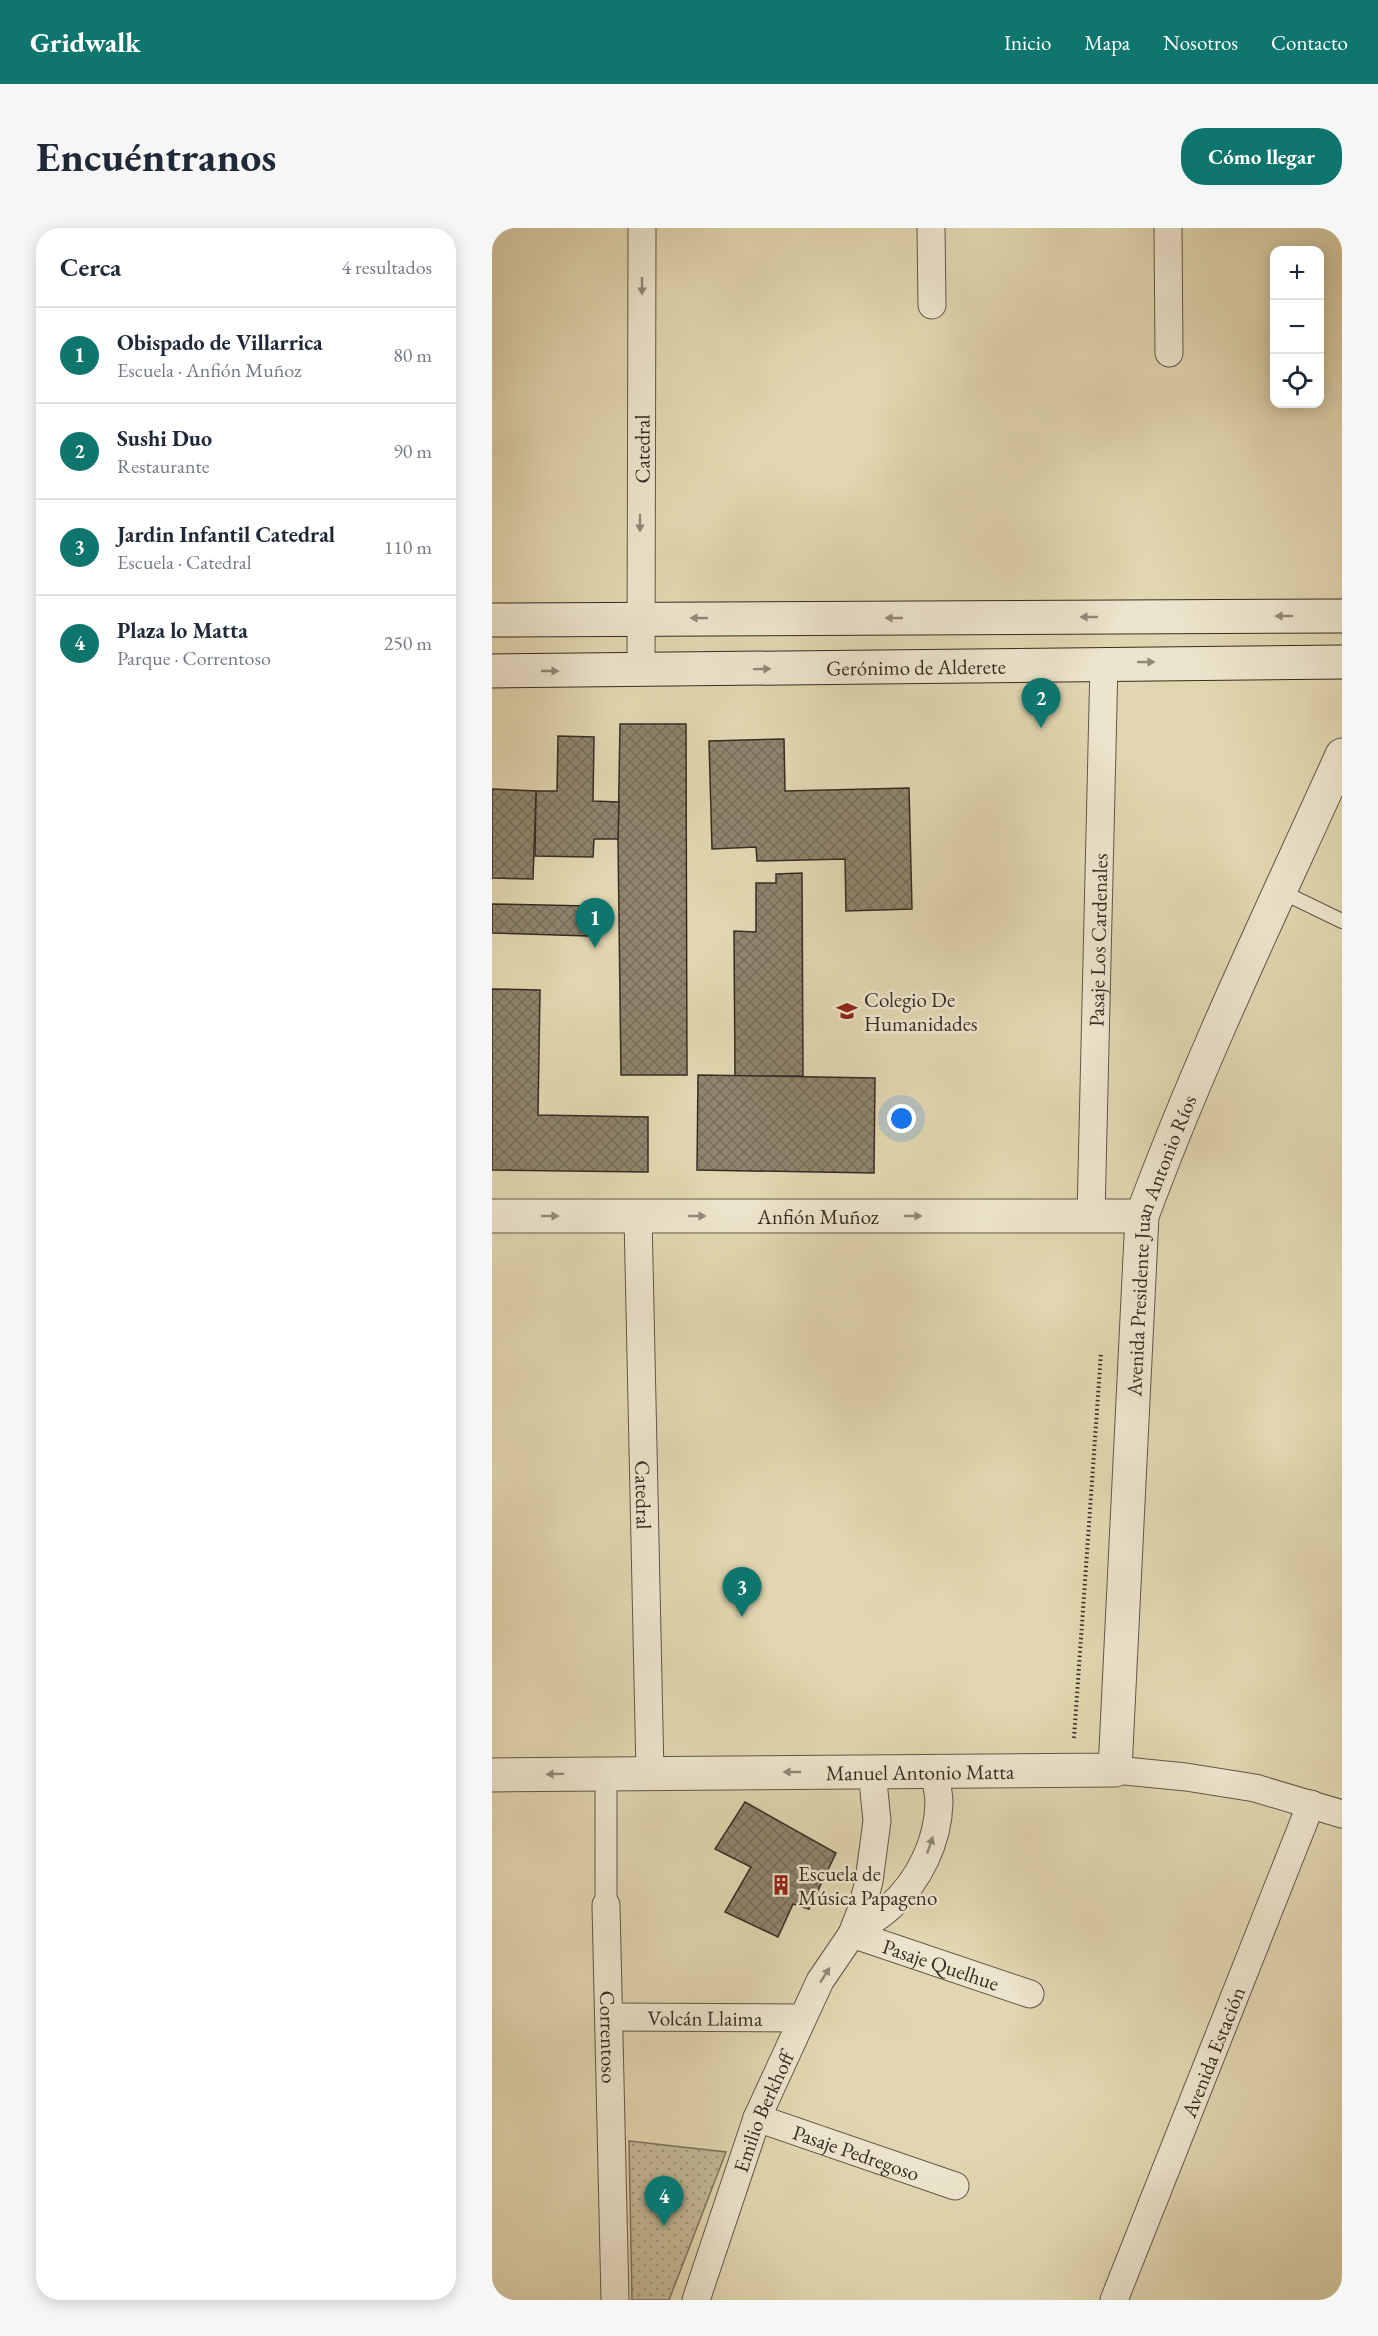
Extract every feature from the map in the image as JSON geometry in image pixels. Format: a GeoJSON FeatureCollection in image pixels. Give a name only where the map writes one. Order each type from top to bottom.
{"type":"FeatureCollection","features":[{"type":"Feature","properties":{"kind":"street","name":"Catedral"},"geometry":{"type":"LineString","coordinates":[[641,671],[639,618],[642,228]]}},
{"type":"Feature","properties":{"kind":"street"},"geometry":{"type":"LineString","coordinates":[[931,228],[932,305]]}},
{"type":"Feature","properties":{"kind":"street"},"geometry":{"type":"LineString","coordinates":[[1168,228],[1169,353]]}},
{"type":"Feature","properties":{"kind":"street"},"geometry":{"type":"LineString","coordinates":[[492,620],[1342,616]]}},
{"type":"Feature","properties":{"kind":"street","name":"Gerónimo de Alderete"},"geometry":{"type":"LineString","coordinates":[[492,671],[1342,662]]}},
{"type":"Feature","properties":{"kind":"street","name":"Pasaje Los Cardenales"},"geometry":{"type":"LineString","coordinates":[[1091,1216],[1104,663]]}},
{"type":"Feature","properties":{"kind":"street","name":"Avenida Presidente Juan Antonio Ríos"},"geometry":{"type":"LineString","coordinates":[[1114,1770],[1142,1216],[1201,1067],[1342,755]]}},
{"type":"Feature","properties":{"kind":"street","name":"Anfión Muñoz"},"geometry":{"type":"LineString","coordinates":[[492,1216],[1142,1216]]}},
{"type":"Feature","properties":{"kind":"street","name":"Catedral"},"geometry":{"type":"LineString","coordinates":[[638,1216],[650,1773]]}},
{"type":"Feature","properties":{"kind":"street","name":"Manuel Antonio Matta"},"geometry":{"type":"LineString","coordinates":[[492,1774],[1114,1770],[1186,1777],[1255,1788],[1342,1814]]}},
{"type":"Feature","properties":{"kind":"street","name":"Emilio Berkhoff"},"geometry":{"type":"LineString","coordinates":[[696,2300],[757,2118],[820,1981],[852,1934],[869,1881],[874,1854],[877,1821],[872,1771]]}},
{"type":"Feature","properties":{"kind":"street","name":"Emilio Berkhoff"},"geometry":{"type":"LineString","coordinates":[[852,1934],[890,1907],[919,1872],[929,1851],[936,1827],[939,1802],[934,1771]]}},
{"type":"Feature","properties":{"kind":"street","name":"Correntoso"},"geometry":{"type":"LineString","coordinates":[[606,1773],[606,1905],[615,2300]]}},
{"type":"Feature","properties":{"kind":"street","name":"Avenida Estación"},"geometry":{"type":"LineString","coordinates":[[1114,2300],[1311,1804]]}},
{"type":"Feature","properties":{"kind":"street","name":"Pasaje Quelhue"},"geometry":{"type":"LineString","coordinates":[[852,1934],[1030,1994]]}},
{"type":"Feature","properties":{"kind":"street","name":"Volcán Llaima"},"geometry":{"type":"LineString","coordinates":[[609,2017],[802,2018]]}},
{"type":"Feature","properties":{"kind":"street","name":"Pasaje Pedregoso"},"geometry":{"type":"LineString","coordinates":[[757,2118],[955,2186]]}},
{"type":"Feature","properties":{"kind":"lane"},"geometry":{"type":"LineString","coordinates":[[1280,891],[1342,921]]}},
{"type":"Feature","properties":{"kind":"path"},"geometry":{"type":"LineString","coordinates":[[1071,1770],[1101,1343]]}},
{"type":"Feature","properties":{"kind":"shaded area"},"geometry":{"type":"Polygon","coordinates":[[[629,2141],[726,2152],[669,2300],[632,2300],[629,2141]]]}},
{"type":"Feature","properties":{"kind":"building"},"geometry":{"type":"Polygon","coordinates":[[[620,724],[686,724],[687,1075],[621,1075],[618,839],[620,724]]]}},
{"type":"Feature","properties":{"kind":"building"},"geometry":{"type":"Polygon","coordinates":[[[558,736],[594,737],[593,801],[619,802],[618,839],[594,839],[593,857],[535,856],[536,791],[557,791],[558,736]]]}},
{"type":"Feature","properties":{"kind":"building"},"geometry":{"type":"Polygon","coordinates":[[[784,739],[785,791],[909,788],[912,909],[846,911],[845,859],[757,861],[756,847],[712,849],[709,741],[784,739]]]}},
{"type":"Feature","properties":{"kind":"building"},"geometry":{"type":"Polygon","coordinates":[[[492,789],[536,791],[533,879],[492,878],[492,789]]]}},
{"type":"Feature","properties":{"kind":"building"},"geometry":{"type":"Polygon","coordinates":[[[802,873],[803,1076],[735,1076],[734,931],[756,932],[756,883],[776,883],[776,874],[802,873]]]}},
{"type":"Feature","properties":{"kind":"building"},"geometry":{"type":"Polygon","coordinates":[[[492,904],[588,906],[588,936],[492,933],[492,904]]]}},
{"type":"Feature","properties":{"kind":"building"},"geometry":{"type":"Polygon","coordinates":[[[492,989],[540,990],[538,1115],[648,1117],[648,1172],[492,1170],[492,989]]]}},
{"type":"Feature","properties":{"kind":"building"},"geometry":{"type":"Polygon","coordinates":[[[698,1075],[875,1078],[874,1173],[697,1170],[698,1075]]]}},
{"type":"Feature","properties":{"kind":"building","name":"Escuela de Música Papageno"},"geometry":{"type":"Polygon","coordinates":[[[745,1802],[836,1853],[809,1909],[793,1904],[778,1937],[725,1912],[751,1867],[715,1849],[745,1802]]]}},
{"type":"Feature","properties":{"kind":"place","name":"Sushi Duo"},"geometry":{"type":"Point","coordinates":[1041,728]}},
{"type":"Feature","properties":{"kind":"place","name":"Obispado de Villarrica"},"geometry":{"type":"Point","coordinates":[595,948]}},
{"type":"Feature","properties":{"kind":"place","name":"Colegio De Humanidades"},"geometry":{"type":"Point","coordinates":[847,1011]}},
{"type":"Feature","properties":{"kind":"place","name":"Jardin Infantil Catedral"},"geometry":{"type":"Point","coordinates":[742,1617]}},
{"type":"Feature","properties":{"kind":"place","name":"Escuela de Música Papageno"},"geometry":{"type":"Point","coordinates":[781,1885]}},
{"type":"Feature","properties":{"kind":"place","name":"Plaza lo Matta"},"geometry":{"type":"Point","coordinates":[664,2226]}}]}
